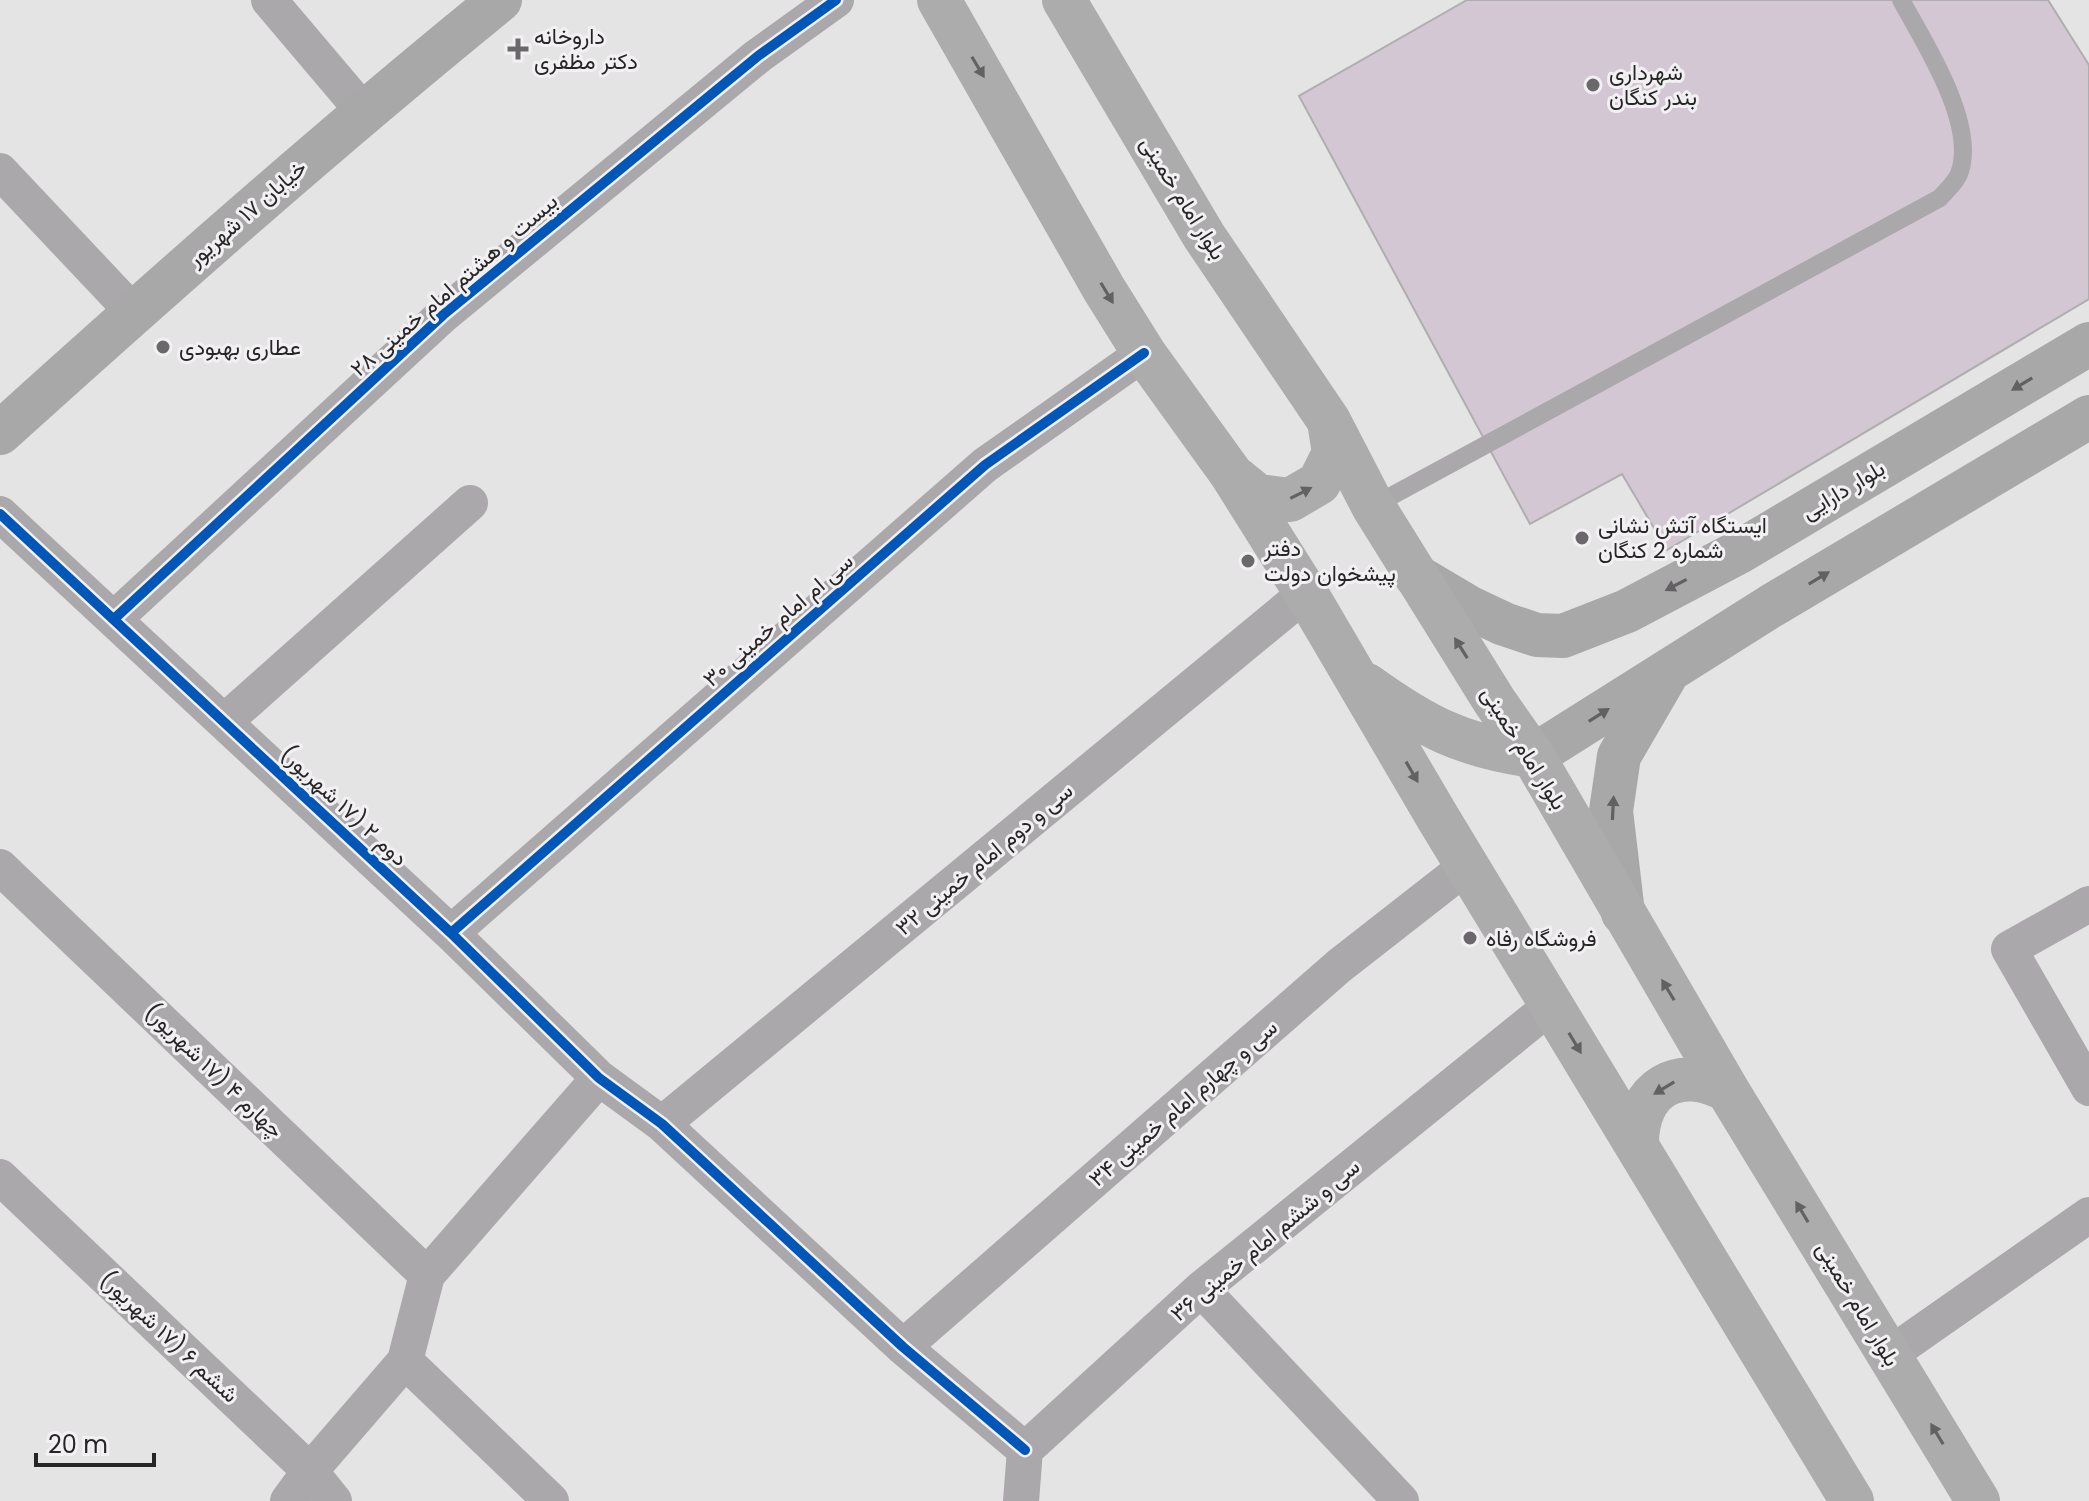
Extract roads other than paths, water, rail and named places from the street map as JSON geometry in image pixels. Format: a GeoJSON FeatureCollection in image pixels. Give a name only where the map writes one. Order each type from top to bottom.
{"type":"FeatureCollection","features":[{"type":"Feature","properties":{"kind":"main road","name":"خیابان ۱۷ شهریور"},"geometry":{"type":"LineString","coordinates":[[0,433],[363,111],[500,0]]}},
{"type":"Feature","properties":{"kind":"main road"},"geometry":{"type":"LineString","coordinates":[[939,0],[1104,289],[1144,353],[1232,475],[1306,593],[1467,866],[1852,1501]]}},
{"type":"Feature","properties":{"kind":"main road","name":"بلوار امام خمینی"},"geometry":{"type":"LineString","coordinates":[[1064,0],[1204,236],[1329,421],[1373,506],[1495,702],[1533,756],[1728,1091],[1978,1501]]}},
{"type":"Feature","properties":{"kind":"main road","name":"بلوار دارایی"},"geometry":{"type":"LineString","coordinates":[[1416,576],[1504,624],[1537,635],[1563,636],[1627,611],[1739,552],[2089,344]]}},
{"type":"Feature","properties":{"kind":"main road"},"geometry":{"type":"LineString","coordinates":[[1355,676],[1403,711],[1452,737],[1478,746],[1533,756],[1771,606],[2089,417]]}},
{"type":"Feature","properties":{"kind":"main road"},"geometry":{"type":"LineString","coordinates":[[1232,475],[1258,496],[1290,500],[1319,483],[1334,453],[1329,421]]}},
{"type":"Feature","properties":{"kind":"main road"},"geometry":{"type":"LineString","coordinates":[[1739,552],[1736,569],[1738,583],[1746,594],[1771,606]]}},
{"type":"Feature","properties":{"kind":"main road"},"geometry":{"type":"LineString","coordinates":[[1623,913],[1611,811],[1619,756],[1669,671]]}},
{"type":"Feature","properties":{"kind":"main road"},"geometry":{"type":"LineString","coordinates":[[1637,1145],[1637,1126],[1643,1107],[1655,1092],[1672,1081],[1692,1078],[1711,1081],[1728,1091]]}},
{"type":"Feature","properties":{"kind":"street"},"geometry":{"type":"LineString","coordinates":[[269,0],[363,111]]}},
{"type":"Feature","properties":{"kind":"street","name":"بیست و هشتم امام خمینی ۲۸"},"geometry":{"type":"LineString","coordinates":[[114,619],[443,315],[758,56],[836,0]]}},
{"type":"Feature","properties":{"kind":"street"},"geometry":{"type":"LineString","coordinates":[[0,171],[133,312]]}},
{"type":"Feature","properties":{"kind":"street","name":"سی ام امام خمینی ۳۰"},"geometry":{"type":"LineString","coordinates":[[451,933],[985,465],[1144,353]]}},
{"type":"Feature","properties":{"kind":"street"},"geometry":{"type":"LineString","coordinates":[[224,722],[470,503]]}},
{"type":"Feature","properties":{"kind":"street","name":"دوم ۲ (۱۷ شهریور)"},"geometry":{"type":"LineString","coordinates":[[0,514],[451,933],[599,1078],[662,1124],[903,1347],[1025,1450]]}},
{"type":"Feature","properties":{"kind":"street","name":"سی و دوم امام خمینی ۳۲"},"geometry":{"type":"LineString","coordinates":[[662,1124],[1306,593]]}},
{"type":"Feature","properties":{"kind":"street","name":"سی و چهارم امام خمینی ۳۴"},"geometry":{"type":"LineString","coordinates":[[903,1347],[1339,966],[1467,866]]}},
{"type":"Feature","properties":{"kind":"street","name":"چهارم ۴ (۱۷ شهریور)"},"geometry":{"type":"LineString","coordinates":[[0,867],[427,1275]]}},
{"type":"Feature","properties":{"kind":"street"},"geometry":{"type":"LineString","coordinates":[[2089,904],[2009,949],[2089,1088]]}},
{"type":"Feature","properties":{"kind":"street","name":"سی و ششم امام خمینی ۳۶"},"geometry":{"type":"LineString","coordinates":[[1025,1450],[1201,1289],[1552,1005]]}},
{"type":"Feature","properties":{"kind":"street"},"geometry":{"type":"LineString","coordinates":[[288,1501],[405,1361],[427,1275],[599,1078]]}},
{"type":"Feature","properties":{"kind":"street","name":"ششم ۶ (۱۷ شهریور)"},"geometry":{"type":"LineString","coordinates":[[0,1177],[310,1471],[334,1501]]}},
{"type":"Feature","properties":{"kind":"street"},"geometry":{"type":"LineString","coordinates":[[1889,1355],[2089,1215]]}},
{"type":"Feature","properties":{"kind":"street"},"geometry":{"type":"LineString","coordinates":[[1201,1289],[1401,1501]]}},
{"type":"Feature","properties":{"kind":"street"},"geometry":{"type":"LineString","coordinates":[[405,1361],[551,1501]]}},
{"type":"Feature","properties":{"kind":"street"},"geometry":{"type":"LineString","coordinates":[[1021,1501],[1025,1450]]}},
{"type":"Feature","properties":{"kind":"lane"},"geometry":{"type":"LineString","coordinates":[[1373,506],[1940,198],[1959,176],[1963,158],[1961,134],[1946,83],[1901,0]]}},
{"type":"Feature","properties":{"kind":"place","name":"داروخانه دکتر مظفری"},"geometry":{"type":"Point","coordinates":[518,49]}},
{"type":"Feature","properties":{"kind":"place","name":"شهرداری بندر کنگان"},"geometry":{"type":"Point","coordinates":[1593,85]}},
{"type":"Feature","properties":{"kind":"place","name":"عطاری بهبودی"},"geometry":{"type":"Point","coordinates":[163,347]}},
{"type":"Feature","properties":{"kind":"place","name":"ایستگاه آتش نشانی شماره 2 کنگان"},"geometry":{"type":"Point","coordinates":[1582,538]}},
{"type":"Feature","properties":{"kind":"place","name":"دفتر پیشخوان دولت"},"geometry":{"type":"Point","coordinates":[1248,561]}},
{"type":"Feature","properties":{"kind":"place","name":"فروشگاه رفاه"},"geometry":{"type":"Point","coordinates":[1470,938]}}]}
